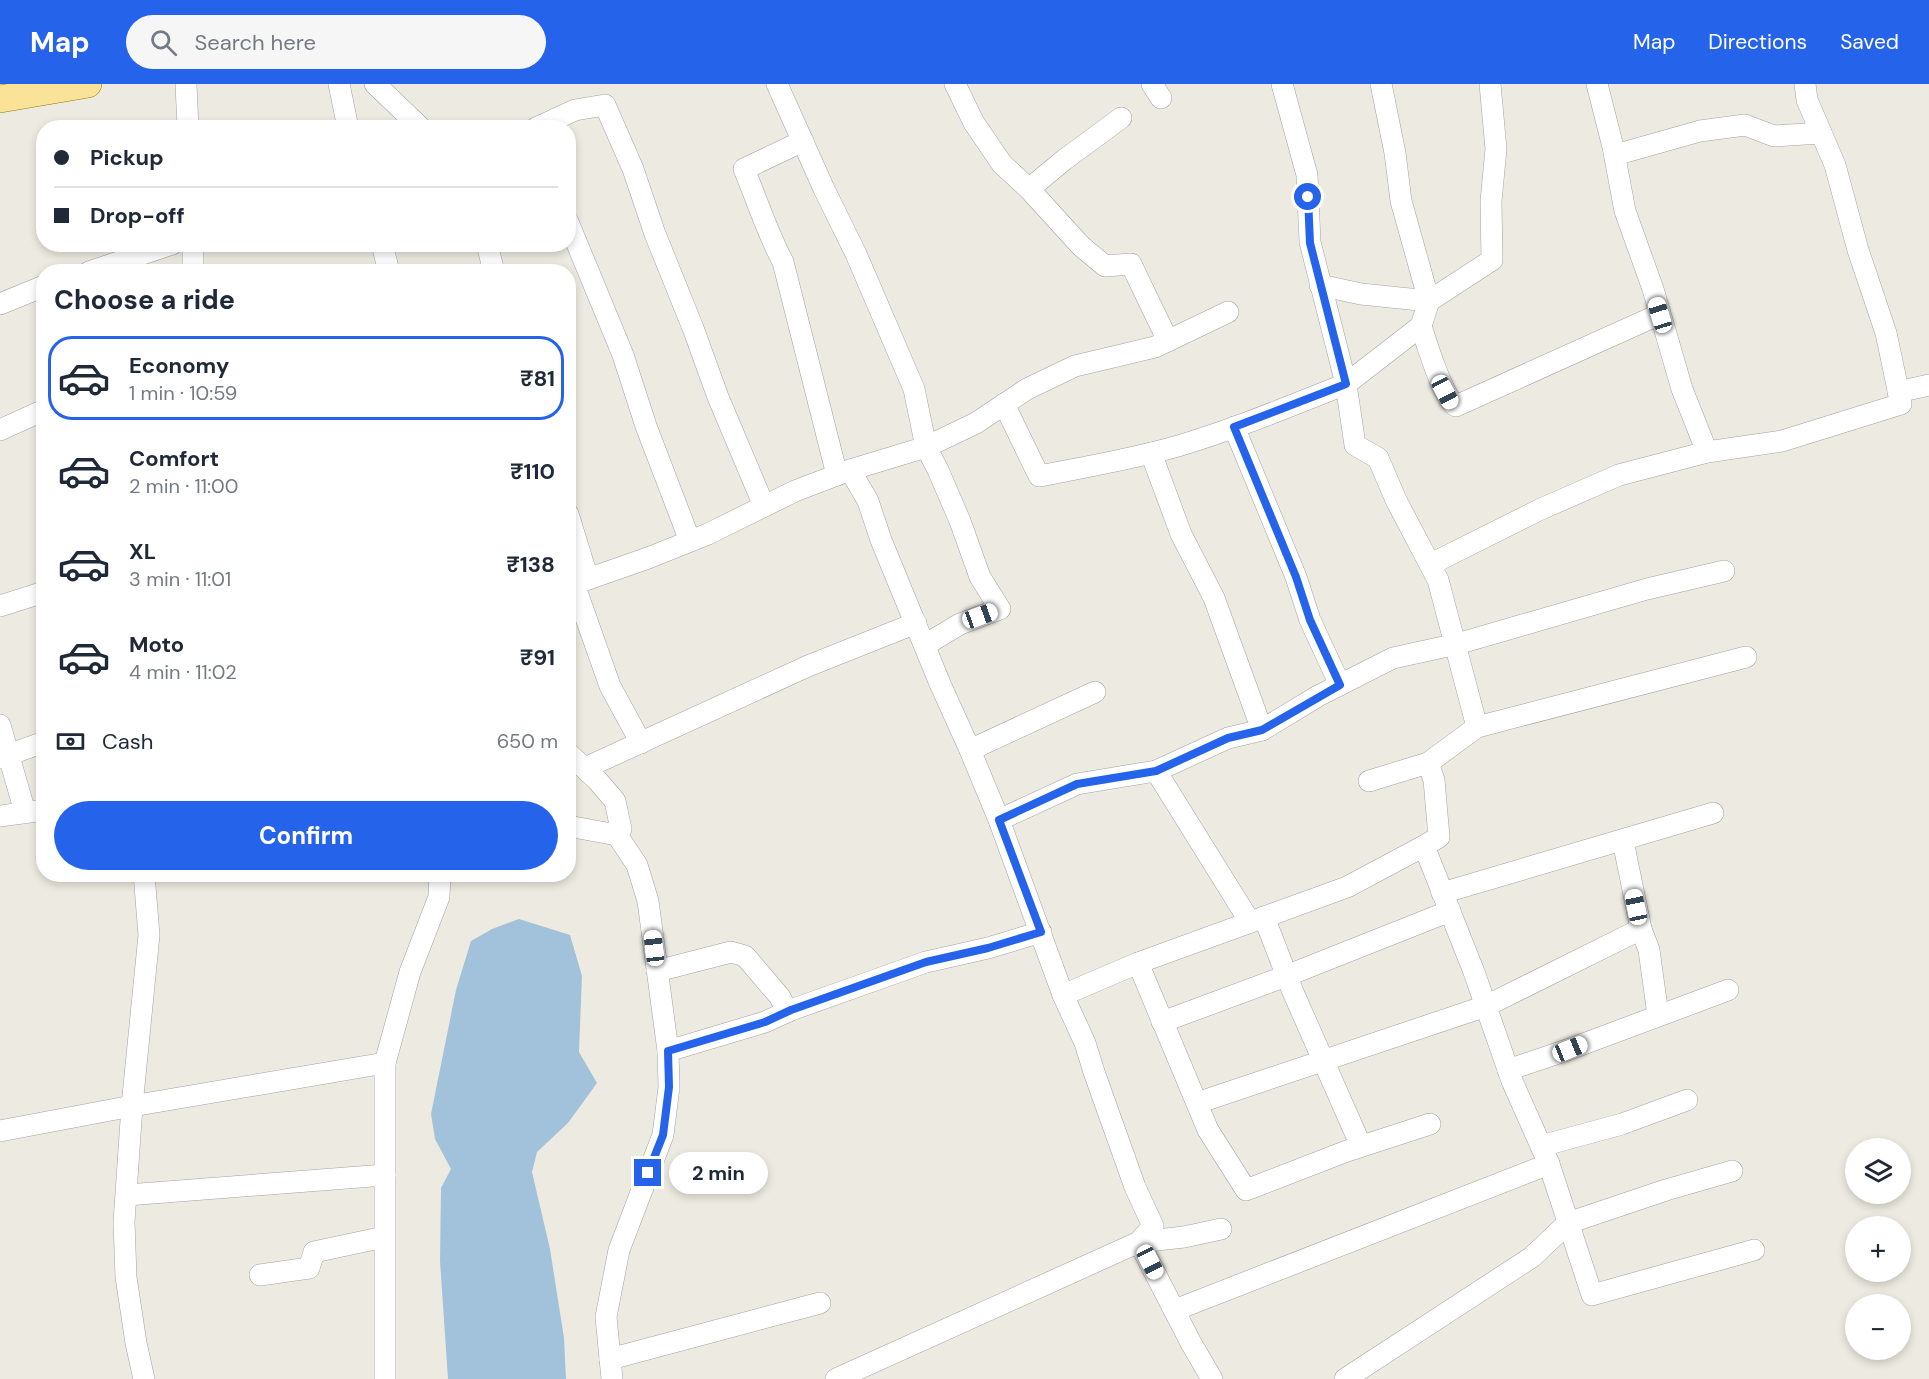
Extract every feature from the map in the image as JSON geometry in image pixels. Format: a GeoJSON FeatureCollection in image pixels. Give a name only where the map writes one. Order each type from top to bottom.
{"type":"FeatureCollection","features":[{"type":"Feature","properties":{"kind":"main road"},"geometry":{"type":"LineString","coordinates":[[0,88],[17,84]]}},
{"type":"Feature","properties":{"kind":"main road"},"geometry":{"type":"LineString","coordinates":[[0,99],[88,84]]}},
{"type":"Feature","properties":{"kind":"street"},"geometry":{"type":"LineString","coordinates":[[186,84],[188,120]]}},
{"type":"Feature","properties":{"kind":"street"},"geometry":{"type":"LineString","coordinates":[[339,84],[346,120]]}},
{"type":"Feature","properties":{"kind":"street"},"geometry":{"type":"LineString","coordinates":[[375,84],[413,120]]}},
{"type":"Feature","properties":{"kind":"street"},"geometry":{"type":"LineString","coordinates":[[777,84],[856,254],[914,389],[926,447],[960,521],[980,577],[1000,609],[960,624],[925,645]]}},
{"type":"Feature","properties":{"kind":"street"},"geometry":{"type":"LineString","coordinates":[[955,84],[974,123],[1002,164],[1029,189],[1081,246],[1105,266],[1131,264],[1168,341]]}},
{"type":"Feature","properties":{"kind":"street"},"geometry":{"type":"LineString","coordinates":[[1282,84],[1307,175],[1310,243],[1346,384],[1355,445],[1378,458],[1396,500],[1438,580],[1457,644],[1477,727]]}},
{"type":"Feature","properties":{"kind":"street"},"geometry":{"type":"LineString","coordinates":[[1381,84],[1395,153],[1401,201],[1429,302]]}},
{"type":"Feature","properties":{"kind":"street"},"geometry":{"type":"LineString","coordinates":[[1004,404],[1039,476],[1151,453],[1234,427],[1346,384],[1420,326],[1429,302],[1492,260],[1491,201],[1496,149],[1490,84]]}},
{"type":"Feature","properties":{"kind":"street"},"geometry":{"type":"LineString","coordinates":[[1597,84],[1615,155],[1625,211],[1682,389],[1707,452]]}},
{"type":"Feature","properties":{"kind":"street"},"geometry":{"type":"LineString","coordinates":[[1431,564],[1541,509],[1619,475],[1707,452],[1782,441],[1901,404],[1886,333],[1858,250],[1835,165],[1807,100],[1805,84]]}},
{"type":"Feature","properties":{"kind":"street"},"geometry":{"type":"LineString","coordinates":[[552,120],[575,110],[605,105],[633,169],[655,234],[718,397],[764,506]]}},
{"type":"Feature","properties":{"kind":"street"},"geometry":{"type":"LineString","coordinates":[[1029,189],[1121,118]]}},
{"type":"Feature","properties":{"kind":"street"},"geometry":{"type":"LineString","coordinates":[[1615,155],[1700,131],[1745,125],[1774,136],[1821,133]]}},
{"type":"Feature","properties":{"kind":"street"},"geometry":{"type":"LineString","coordinates":[[802,141],[744,169],[762,210],[770,238],[783,262],[844,473],[868,501],[881,540],[999,820],[1063,995],[1085,1043],[1135,1186],[1153,1226],[1139,1242]]}},
{"type":"Feature","properties":{"kind":"street"},"geometry":{"type":"LineString","coordinates":[[576,241],[623,355],[646,426],[690,541]]}},
{"type":"Feature","properties":{"kind":"street"},"geometry":{"type":"LineString","coordinates":[[113,264],[148,252]]}},
{"type":"Feature","properties":{"kind":"street"},"geometry":{"type":"LineString","coordinates":[[1320,285],[1361,294],[1429,302]]}},
{"type":"Feature","properties":{"kind":"street"},"geometry":{"type":"LineString","coordinates":[[0,304],[36,289]]}},
{"type":"Feature","properties":{"kind":"street"},"geometry":{"type":"LineString","coordinates":[[641,743],[610,686],[577,583],[690,541],[795,491],[926,447],[976,423],[1027,389],[1075,366],[1155,347],[1228,312]]}},
{"type":"Feature","properties":{"kind":"street"},"geometry":{"type":"LineString","coordinates":[[1420,326],[1445,392],[1452,404],[1456,406],[1660,315]]}},
{"type":"Feature","properties":{"kind":"street"},"geometry":{"type":"LineString","coordinates":[[1898,392],[1929,385]]}},
{"type":"Feature","properties":{"kind":"street"},"geometry":{"type":"LineString","coordinates":[[0,430],[36,414]]}},
{"type":"Feature","properties":{"kind":"street"},"geometry":{"type":"LineString","coordinates":[[1234,427],[1296,577],[1310,620],[1340,685]]}},
{"type":"Feature","properties":{"kind":"street"},"geometry":{"type":"LineString","coordinates":[[1151,453],[1181,534],[1214,598],[1262,730]]}},
{"type":"Feature","properties":{"kind":"street"},"geometry":{"type":"LineString","coordinates":[[999,820],[1077,784],[1156,771],[1228,738],[1262,730],[1340,685],[1393,658],[1457,644],[1625,595],[1724,571]]}},
{"type":"Feature","properties":{"kind":"street"},"geometry":{"type":"LineString","coordinates":[[0,606],[36,595]]}},
{"type":"Feature","properties":{"kind":"street"},"geometry":{"type":"LineString","coordinates":[[585,768],[808,666],[916,623]]}},
{"type":"Feature","properties":{"kind":"street"},"geometry":{"type":"LineString","coordinates":[[1369,781],[1428,763],[1477,727],[1746,657]]}},
{"type":"Feature","properties":{"kind":"street"},"geometry":{"type":"LineString","coordinates":[[970,750],[1095,692]]}},
{"type":"Feature","properties":{"kind":"street"},"geometry":{"type":"LineString","coordinates":[[0,725],[4,756],[34,811],[0,816]]}},
{"type":"Feature","properties":{"kind":"street"},"geometry":{"type":"LineString","coordinates":[[4,756],[36,745]]}},
{"type":"Feature","properties":{"kind":"street"},"geometry":{"type":"LineString","coordinates":[[576,760],[615,801],[621,829],[617,835]]}},
{"type":"Feature","properties":{"kind":"street"},"geometry":{"type":"LineString","coordinates":[[1063,995],[1138,963],[1347,887],[1439,837],[1434,780],[1428,763]]}},
{"type":"Feature","properties":{"kind":"street"},"geometry":{"type":"LineString","coordinates":[[1156,771],[1257,920],[1286,976],[1361,1146]]}},
{"type":"Feature","properties":{"kind":"street"},"geometry":{"type":"LineString","coordinates":[[1162,1022],[1286,976],[1446,902],[1623,841],[1713,813]]}},
{"type":"Feature","properties":{"kind":"street"},"geometry":{"type":"LineString","coordinates":[[576,827],[617,835],[637,865],[648,901],[668,1051],[669,1087],[663,1135],[619,1250],[606,1317],[611,1369],[820,1303]]}},
{"type":"Feature","properties":{"kind":"street"},"geometry":{"type":"LineString","coordinates":[[1623,841],[1641,929],[1649,950],[1658,1014]]}},
{"type":"Feature","properties":{"kind":"street"},"geometry":{"type":"LineString","coordinates":[[1424,846],[1486,1006],[1508,1070],[1545,1155],[1592,1295],[1754,1250]]}},
{"type":"Feature","properties":{"kind":"street"},"geometry":{"type":"LineString","coordinates":[[144,1379],[126,1276],[124,1222],[148,934],[145,882]]}},
{"type":"Feature","properties":{"kind":"street"},"geometry":{"type":"LineString","coordinates":[[385,1379],[385,1063],[410,972],[439,897],[440,882]]}},
{"type":"Feature","properties":{"kind":"street"},"geometry":{"type":"LineString","coordinates":[[1197,1103],[1486,1006],[1641,929]]}},
{"type":"Feature","properties":{"kind":"street"},"geometry":{"type":"LineString","coordinates":[[668,1051],[743,1029],[926,962],[988,948],[1041,932]]}},
{"type":"Feature","properties":{"kind":"street"},"geometry":{"type":"LineString","coordinates":[[657,971],[731,952],[744,956],[776,991],[787,1012]]}},
{"type":"Feature","properties":{"kind":"street"},"geometry":{"type":"LineString","coordinates":[[1138,963],[1208,1130],[1246,1190],[1361,1146],[1430,1124]]}},
{"type":"Feature","properties":{"kind":"street"},"geometry":{"type":"LineString","coordinates":[[1508,1070],[1728,990]]}},
{"type":"Feature","properties":{"kind":"street"},"geometry":{"type":"LineString","coordinates":[[0,1131],[385,1063]]}},
{"type":"Feature","properties":{"kind":"street"},"geometry":{"type":"LineString","coordinates":[[1174,1310],[1545,1155],[1687,1100]]}},
{"type":"Feature","properties":{"kind":"street"},"geometry":{"type":"LineString","coordinates":[[1345,1379],[1532,1257],[1568,1223],[1666,1190],[1732,1171]]}},
{"type":"Feature","properties":{"kind":"street"},"geometry":{"type":"LineString","coordinates":[[127,1195],[385,1175]]}},
{"type":"Feature","properties":{"kind":"street"},"geometry":{"type":"LineString","coordinates":[[836,1379],[1139,1242],[1184,1237],[1221,1229]]}},
{"type":"Feature","properties":{"kind":"street"},"geometry":{"type":"LineString","coordinates":[[260,1275],[309,1268],[314,1252],[384,1237]]}},
{"type":"Feature","properties":{"kind":"street"},"geometry":{"type":"LineString","coordinates":[[1139,1242],[1212,1379]]}},
{"type":"Feature","properties":{"kind":"water"},"geometry":{"type":"Polygon","coordinates":[[[519,919],[570,935],[582,976],[579,1052],[597,1083],[568,1123],[537,1152],[532,1172],[550,1249],[564,1338],[566,1379],[448,1379],[440,1261],[441,1188],[451,1169],[435,1139],[431,1114],[456,990],[471,941],[492,929],[519,919]]]}},
{"type":"Feature","properties":{"kind":"route"},"geometry":{"type":"LineString","coordinates":[[648,1173],[663,1135],[669,1087],[668,1051],[765,1022],[791,1010],[926,962],[988,948],[1041,932],[999,820],[1077,784],[1156,771],[1228,738],[1262,730],[1340,685],[1310,620],[1296,577],[1234,427],[1346,384],[1310,243],[1308,197]]}}]}
